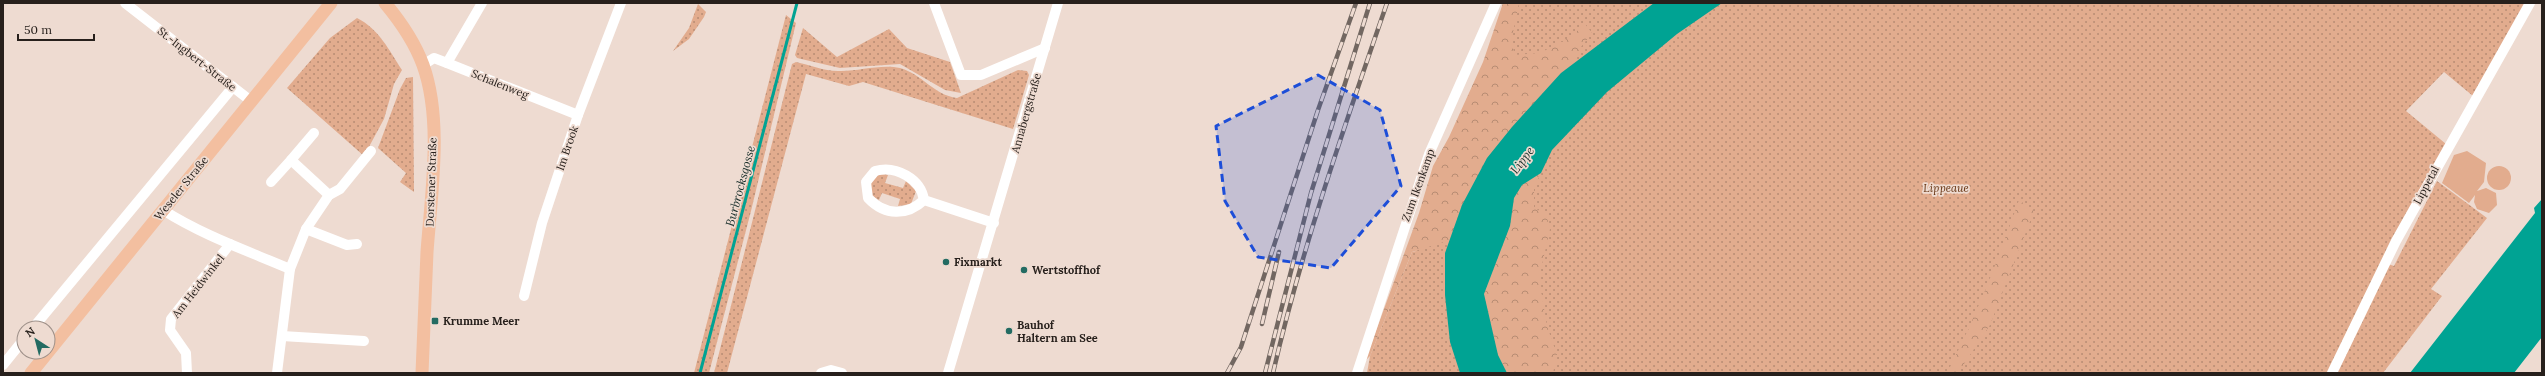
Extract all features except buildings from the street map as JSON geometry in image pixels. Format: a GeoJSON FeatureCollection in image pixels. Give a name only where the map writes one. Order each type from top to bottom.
{"type":"FeatureCollection","features":[{"type":"Feature","properties":{"kind":"main road","name":"Weseler Straße"},"geometry":{"type":"LineString","coordinates":[[31,373],[330,3]]}},
{"type":"Feature","properties":{"kind":"main road","name":"Dorstener Straße"},"geometry":{"type":"LineString","coordinates":[[386,3],[410,39],[423,65],[432,113],[433,143],[422,373]]}},
{"type":"Feature","properties":{"kind":"street","name":"St.-Ingbert-Straße"},"geometry":{"type":"LineString","coordinates":[[125,3],[251,101]]}},
{"type":"Feature","properties":{"kind":"street"},"geometry":{"type":"LineString","coordinates":[[447,62],[482,3]]}},
{"type":"Feature","properties":{"kind":"street","name":"Im Brook"},"geometry":{"type":"LineString","coordinates":[[524,296],[542,223],[578,115],[621,3]]}},
{"type":"Feature","properties":{"kind":"street"},"geometry":{"type":"LineString","coordinates":[[934,3],[961,75],[981,75],[1045,48]]}},
{"type":"Feature","properties":{"kind":"street","name":"Annabergstraße"},"geometry":{"type":"LineString","coordinates":[[948,373],[1058,3]]}},
{"type":"Feature","properties":{"kind":"street","name":"Zum Ikenkamp"},"geometry":{"type":"LineString","coordinates":[[1357,373],[1429,154],[1496,3]]}},
{"type":"Feature","properties":{"kind":"street","name":"Lippetal"},"geometry":{"type":"LineString","coordinates":[[2332,373],[2396,241],[2530,3]]}},
{"type":"Feature","properties":{"kind":"street","name":"Schalenweg"},"geometry":{"type":"LineString","coordinates":[[423,65],[434,58],[447,62],[578,115]]}},
{"type":"Feature","properties":{"kind":"street"},"geometry":{"type":"LineString","coordinates":[[40,320],[233,87]]}},
{"type":"Feature","properties":{"kind":"street"},"geometry":{"type":"LineString","coordinates":[[271,182],[314,133]]}},
{"type":"Feature","properties":{"kind":"street"},"geometry":{"type":"LineString","coordinates":[[277,373],[290,268],[306,229],[329,195],[340,189],[371,151]]}},
{"type":"Feature","properties":{"kind":"street"},"geometry":{"type":"LineString","coordinates":[[291,160],[329,195]]}},
{"type":"Feature","properties":{"kind":"street"},"geometry":{"type":"LineString","coordinates":[[889,170],[915,181],[923,190],[924,200],[915,209],[894,212],[877,206],[868,198],[866,182],[875,171],[889,170]]}},
{"type":"Feature","properties":{"kind":"street"},"geometry":{"type":"LineString","coordinates":[[924,200],[994,222]]}},
{"type":"Feature","properties":{"kind":"street","name":"Am Heidwinkel"},"geometry":{"type":"LineString","coordinates":[[163,210],[177,219],[230,244],[290,268]]}},
{"type":"Feature","properties":{"kind":"street"},"geometry":{"type":"LineString","coordinates":[[306,229],[347,245],[357,244]]}},
{"type":"Feature","properties":{"kind":"street","name":"Am Heidwinkel"},"geometry":{"type":"LineString","coordinates":[[187,373],[186,353],[170,330],[171,319],[230,244]]}},
{"type":"Feature","properties":{"kind":"street"},"geometry":{"type":"LineString","coordinates":[[282,336],[364,341]]}},
{"type":"Feature","properties":{"kind":"street"},"geometry":{"type":"LineString","coordinates":[[3,364],[16,349]]}},
{"type":"Feature","properties":{"kind":"street"},"geometry":{"type":"LineString","coordinates":[[820,373],[831,370],[842,373]]}},
{"type":"Feature","properties":{"kind":"highlighted area"},"geometry":{"type":"Polygon","coordinates":[[[1318,75],[1380,110],[1401,186],[1331,268],[1258,257],[1225,201],[1216,126],[1318,75]]]}},
{"type":"Feature","properties":{"kind":"green space"},"geometry":{"type":"Polygon","coordinates":[[[1503,3],[1519,3],[1511,42],[1515,55],[1540,53],[1569,38],[1585,24],[1592,33],[1577,52],[1577,62],[1561,73],[1462,205],[1450,240],[1412,252],[1370,356],[1365,361],[1419,213],[1433,166],[1449,137],[1483,62],[1503,3]]]}},
{"type":"Feature","properties":{"kind":"green space","name":"Lippeaue"},"geometry":{"type":"Polygon","coordinates":[[[1515,3],[2526,3],[2473,96],[2444,72],[2406,111],[2446,144],[2328,373],[1367,373],[1370,356],[1412,252],[1416,251],[1515,3]]]}},
{"type":"Feature","properties":{"kind":"green space"},"geometry":{"type":"Polygon","coordinates":[[[698,4],[706,12],[704,17],[689,39],[673,51],[689,28],[698,4]]]}},
{"type":"Feature","properties":{"kind":"green space"},"geometry":{"type":"Polygon","coordinates":[[[786,15],[796,23],[751,211],[709,373],[694,373],[786,15]]]}},
{"type":"Feature","properties":{"kind":"green space"},"geometry":{"type":"Polygon","coordinates":[[[357,18],[377,34],[402,70],[394,84],[384,119],[364,156],[287,88],[330,38],[357,18]]]}},
{"type":"Feature","properties":{"kind":"green space"},"geometry":{"type":"Polygon","coordinates":[[[803,28],[837,57],[889,29],[907,48],[950,62],[961,93],[945,90],[900,64],[840,68],[797,58],[795,55],[803,28]]]}},
{"type":"Feature","properties":{"kind":"green space"},"geometry":{"type":"Polygon","coordinates":[[[796,62],[835,71],[848,71],[878,67],[900,68],[915,75],[941,93],[957,98],[1018,70],[1027,71],[1029,75],[1013,129],[863,82],[849,86],[806,74],[727,373],[714,373],[792,64],[796,62]]]}},
{"type":"Feature","properties":{"kind":"green space"},"geometry":{"type":"Polygon","coordinates":[[[413,77],[414,192],[400,182],[406,173],[378,148],[400,89],[406,78],[413,77]]]}},
{"type":"Feature","properties":{"kind":"green space"},"geometry":{"type":"Polygon","coordinates":[[[2467,151],[2486,163],[2484,182],[2477,191],[2486,188],[2496,193],[2497,205],[2489,213],[2477,209],[2474,202],[2475,195],[2469,203],[2442,183],[2454,155],[2467,151]]]}},
{"type":"Feature","properties":{"kind":"green space"},"geometry":{"type":"Polygon","coordinates":[[[2499,166],[2508,169],[2511,178],[2508,187],[2499,190],[2490,187],[2487,178],[2490,169],[2499,166]]]}},
{"type":"Feature","properties":{"kind":"green space"},"geometry":{"type":"Polygon","coordinates":[[[1541,173],[1534,187],[1534,208],[1546,214],[1550,229],[1539,278],[1547,326],[1557,355],[1553,373],[1507,373],[1498,355],[1484,294],[1510,226],[1514,198],[1522,185],[1541,173]]]}},
{"type":"Feature","properties":{"kind":"green space"},"geometry":{"type":"Polygon","coordinates":[[[885,174],[888,175],[885,183],[903,188],[906,181],[916,191],[911,204],[898,206],[900,199],[882,193],[879,200],[872,196],[872,181],[877,176],[885,174]]]}},
{"type":"Feature","properties":{"kind":"green space"},"geometry":{"type":"Polygon","coordinates":[[[2437,181],[2487,218],[2431,289],[2442,296],[2383,373],[2336,373],[2388,264],[2394,266],[2437,181]]]}},
{"type":"Feature","properties":{"kind":"green space"},"geometry":{"type":"Polygon","coordinates":[[[2019,200],[2034,211],[1990,325],[1958,373],[1947,373],[1968,331],[1986,288],[2019,200]]]}},
{"type":"Feature","properties":{"kind":"water","name":"Lippe"},"geometry":{"type":"Polygon","coordinates":[[[1654,3],[1722,3],[1677,34],[1607,92],[1552,150],[1541,173],[1522,185],[1514,198],[1510,226],[1484,294],[1498,355],[1507,373],[1460,373],[1450,342],[1445,295],[1445,253],[1462,205],[1487,158],[1512,127],[1561,73],[1654,3]]]}},
{"type":"Feature","properties":{"kind":"water"},"geometry":{"type":"Polygon","coordinates":[[[2542,199],[2542,337],[2514,373],[2410,373],[2535,213],[2534,208],[2542,199]]]}},
{"type":"Feature","properties":{"kind":"waterway","name":"Burbrocksgosse"},"geometry":{"type":"LineString","coordinates":[[700,373],[797,3]]}},
{"type":"Feature","properties":{"kind":"railway"},"geometry":{"type":"LineString","coordinates":[[1227,373],[1241,347],[1318,110],[1356,3]]}},
{"type":"Feature","properties":{"kind":"railway"},"geometry":{"type":"LineString","coordinates":[[1265,373],[1311,193],[1370,3]]}},
{"type":"Feature","properties":{"kind":"railway"},"geometry":{"type":"LineString","coordinates":[[1273,373],[1297,279],[1325,186],[1387,3]]}},
{"type":"Feature","properties":{"kind":"railway"},"geometry":{"type":"LineString","coordinates":[[1262,324],[1279,252]]}},
{"type":"Feature","properties":{"kind":"place","name":"Fixmarkt"},"geometry":{"type":"Point","coordinates":[946,262]}},
{"type":"Feature","properties":{"kind":"place","name":"Wertstoffhof"},"geometry":{"type":"Point","coordinates":[1024,270]}},
{"type":"Feature","properties":{"kind":"place","name":"Krumme Meer"},"geometry":{"type":"Point","coordinates":[435,321]}},
{"type":"Feature","properties":{"kind":"place","name":"Bauhof Haltern am See"},"geometry":{"type":"Point","coordinates":[1009,331]}}]}
